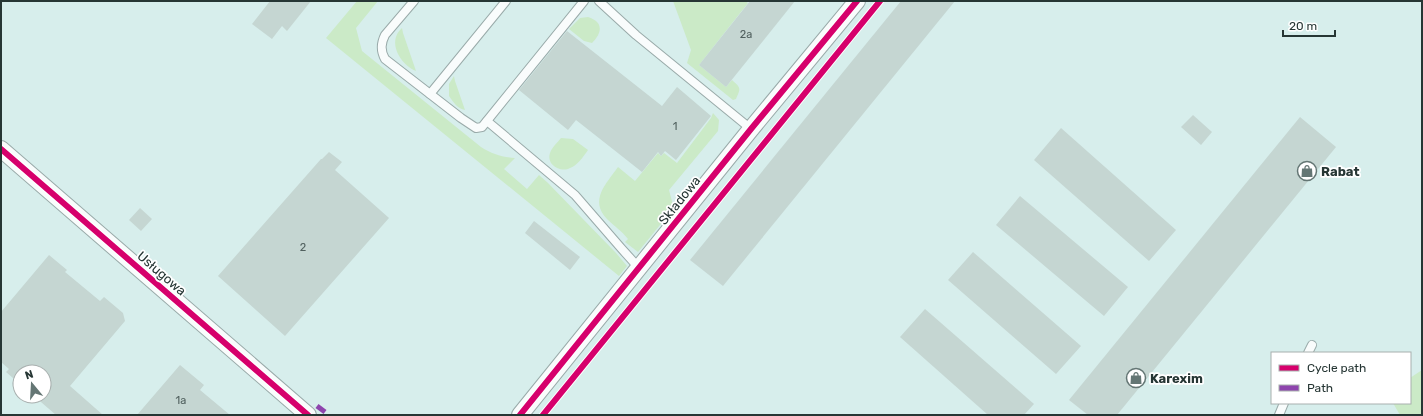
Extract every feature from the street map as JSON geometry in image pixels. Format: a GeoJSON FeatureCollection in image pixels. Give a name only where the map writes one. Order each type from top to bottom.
{"type":"FeatureCollection","features":[{"type":"Feature","properties":{"kind":"street","name":"Składowa"},"geometry":{"type":"LineString","coordinates":[[520,415],[751,129],[857,1]]}},
{"type":"Feature","properties":{"kind":"street","name":"Usługowa"},"geometry":{"type":"LineString","coordinates":[[1,149],[308,415]]}},
{"type":"Feature","properties":{"kind":"lane"},"geometry":{"type":"LineString","coordinates":[[414,1],[385,35],[382,41],[382,49],[385,59],[460,118],[476,128],[482,127],[584,1]]}},
{"type":"Feature","properties":{"kind":"lane"},"geometry":{"type":"LineString","coordinates":[[430,94],[506,1]]}},
{"type":"Feature","properties":{"kind":"lane"},"geometry":{"type":"LineString","coordinates":[[599,1],[636,35],[751,129]]}},
{"type":"Feature","properties":{"kind":"lane"},"geometry":{"type":"LineString","coordinates":[[487,121],[575,195],[639,268]]}},
{"type":"Feature","properties":{"kind":"lane"},"geometry":{"type":"LineString","coordinates":[[1308,352],[1312,345]]}},
{"type":"Feature","properties":{"kind":"lane"},"geometry":{"type":"LineString","coordinates":[[1278,415],[1284,404]]}},
{"type":"Feature","properties":{"kind":"green space"},"geometry":{"type":"Polygon","coordinates":[[[357,1],[378,1],[356,28],[362,51],[481,147],[497,155],[515,158],[504,169],[527,189],[539,175],[627,266],[619,276],[326,38],[357,1]]]}},
{"type":"Feature","properties":{"kind":"green space"},"geometry":{"type":"Polygon","coordinates":[[[673,1],[745,1],[748,3],[699,65],[726,87],[732,80],[739,87],[739,93],[736,99],[733,100],[687,63],[691,50],[673,1]]]}},
{"type":"Feature","properties":{"kind":"green space"},"geometry":{"type":"Polygon","coordinates":[[[588,17],[597,22],[600,28],[598,35],[592,43],[584,41],[569,29],[580,18],[588,17]]]}},
{"type":"Feature","properties":{"kind":"green space"},"geometry":{"type":"Polygon","coordinates":[[[402,28],[416,71],[405,64],[395,46],[397,34],[402,28]]]}},
{"type":"Feature","properties":{"kind":"green space"},"geometry":{"type":"Polygon","coordinates":[[[454,76],[465,110],[458,107],[449,96],[449,84],[454,76]]]}},
{"type":"Feature","properties":{"kind":"green space"},"geometry":{"type":"Polygon","coordinates":[[[713,113],[719,120],[718,131],[669,190],[673,209],[638,252],[625,242],[628,239],[607,219],[602,212],[599,205],[599,199],[604,186],[618,167],[635,181],[658,153],[661,156],[664,153],[677,163],[711,118],[713,113]]]}},
{"type":"Feature","properties":{"kind":"green space"},"geometry":{"type":"Polygon","coordinates":[[[561,138],[573,139],[588,150],[578,163],[573,167],[566,169],[559,169],[555,167],[550,161],[549,157],[552,149],[561,138]]]}},
{"type":"Feature","properties":{"kind":"green space"},"geometry":{"type":"Polygon","coordinates":[[[1422,370],[1422,415],[1400,415],[1394,404],[1411,404],[1411,377],[1422,370]]]}},
{"type":"Feature","properties":{"kind":"building"},"geometry":{"type":"Polygon","coordinates":[[[270,1],[311,1],[287,31],[282,26],[272,39],[252,24],[270,1]]]}},
{"type":"Feature","properties":{"kind":"building"},"geometry":{"type":"Polygon","coordinates":[[[750,1],[795,1],[726,87],[699,65],[750,1]]]}},
{"type":"Feature","properties":{"kind":"building"},"geometry":{"type":"Polygon","coordinates":[[[901,1],[955,1],[723,286],[690,260],[901,1]]]}},
{"type":"Feature","properties":{"kind":"building"},"geometry":{"type":"Polygon","coordinates":[[[567,31],[662,106],[677,87],[711,116],[676,160],[665,151],[661,156],[658,152],[642,172],[576,120],[568,130],[519,90],[567,31]]]}},
{"type":"Feature","properties":{"kind":"building"},"geometry":{"type":"Polygon","coordinates":[[[1193,115],[1212,132],[1201,145],[1181,127],[1193,115]]]}},
{"type":"Feature","properties":{"kind":"building"},"geometry":{"type":"Polygon","coordinates":[[[1300,117],[1336,147],[1117,415],[1088,415],[1069,400],[1300,117]]]}},
{"type":"Feature","properties":{"kind":"building"},"geometry":{"type":"Polygon","coordinates":[[[1061,128],[1176,230],[1149,261],[1034,160],[1061,128]]]}},
{"type":"Feature","properties":{"kind":"building"},"geometry":{"type":"Polygon","coordinates":[[[329,152],[342,162],[335,170],[389,218],[285,336],[218,276],[321,159],[329,152]]]}},
{"type":"Feature","properties":{"kind":"building"},"geometry":{"type":"Polygon","coordinates":[[[1020,196],[1128,287],[1104,316],[996,225],[1020,196]]]}},
{"type":"Feature","properties":{"kind":"building"},"geometry":{"type":"Polygon","coordinates":[[[140,208],[152,219],[141,231],[129,220],[140,208]]]}},
{"type":"Feature","properties":{"kind":"building"},"geometry":{"type":"Polygon","coordinates":[[[534,221],[580,257],[570,270],[525,233],[534,221]]]}},
{"type":"Feature","properties":{"kind":"building"},"geometry":{"type":"Polygon","coordinates":[[[973,252],[1081,346],[1056,374],[948,280],[973,252]]]}},
{"type":"Feature","properties":{"kind":"building"},"geometry":{"type":"Polygon","coordinates":[[[49,255],[67,270],[65,272],[100,301],[104,297],[123,313],[125,321],[70,386],[103,415],[56,415],[43,404],[52,404],[52,364],[12,364],[12,377],[6,372],[9,369],[1,362],[1,312],[49,255]]]}},
{"type":"Feature","properties":{"kind":"building"},"geometry":{"type":"Polygon","coordinates":[[[925,309],[1034,404],[1024,415],[988,415],[900,337],[925,309]]]}},
{"type":"Feature","properties":{"kind":"building"},"geometry":{"type":"Polygon","coordinates":[[[180,365],[204,385],[200,390],[230,415],[137,415],[180,365]]]}},
{"type":"Feature","properties":{"kind":"marked path"},"geometry":{"type":"LineString","coordinates":[[317,406],[329,415]]}},
{"type":"Feature","properties":{"kind":"cycle path"},"geometry":{"type":"LineString","coordinates":[[520,415],[751,129],[857,1]]}},
{"type":"Feature","properties":{"kind":"cycle path"},"geometry":{"type":"LineString","coordinates":[[543,415],[880,1]]}},
{"type":"Feature","properties":{"kind":"cycle path"},"geometry":{"type":"LineString","coordinates":[[1,149],[308,415]]}},
{"type":"Feature","properties":{"kind":"place","name":"Rabat"},"geometry":{"type":"Point","coordinates":[1307,171]}},
{"type":"Feature","properties":{"kind":"place","name":"Karexim"},"geometry":{"type":"Point","coordinates":[1136,378]}}]}
